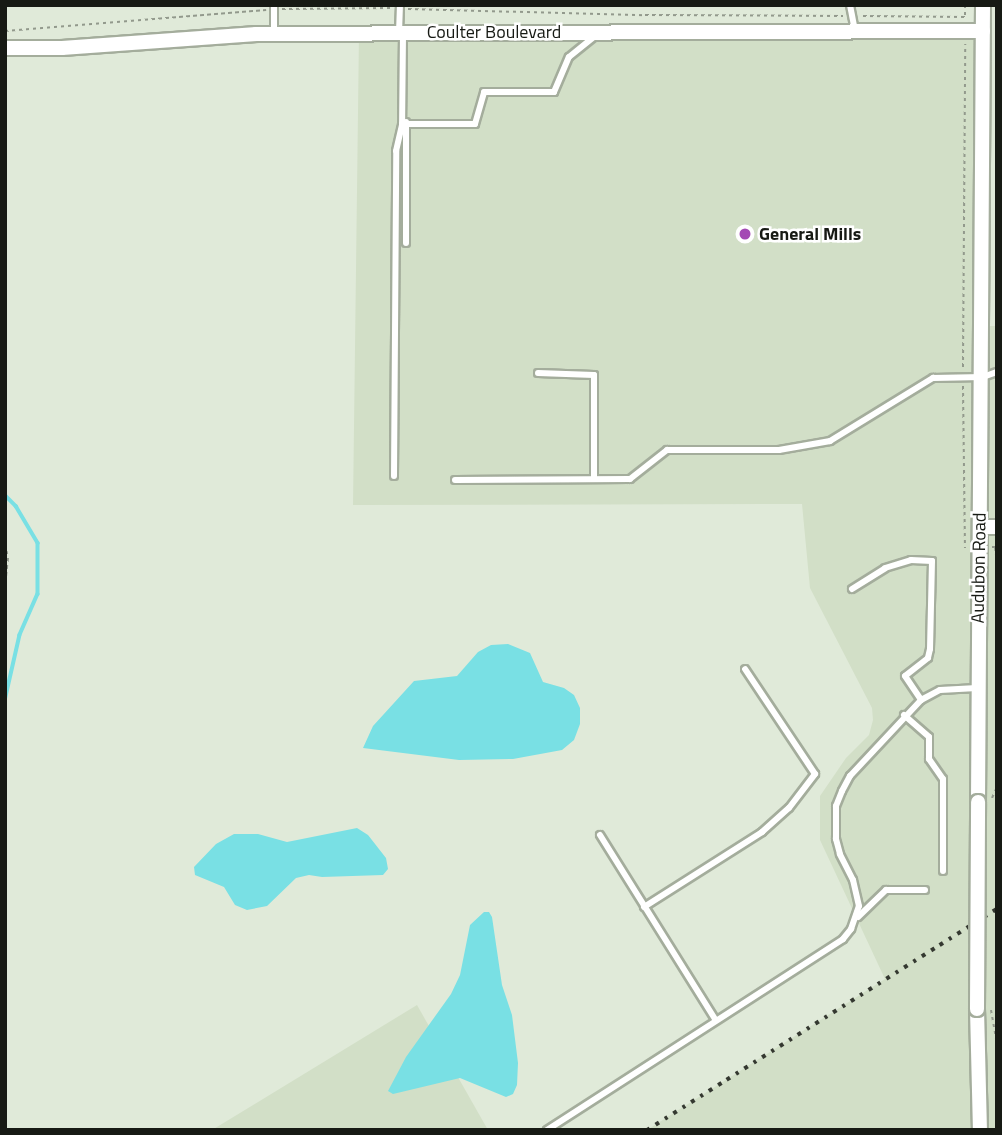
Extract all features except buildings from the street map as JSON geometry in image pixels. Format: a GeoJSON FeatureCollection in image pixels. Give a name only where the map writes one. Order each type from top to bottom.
{"type":"FeatureCollection","features":[{"type":"Feature","properties":{"kind":"street","name":"Audubon Road"},"geometry":{"type":"LineString","coordinates":[[980,1130],[984,802],[977,688],[980,527],[990,375],[983,5]]}},
{"type":"Feature","properties":{"kind":"street","name":"Coulter Boulevard"},"geometry":{"type":"LineString","coordinates":[[5,48],[62,48],[274,34],[600,32],[853,23],[965,24],[983,31]]}},
{"type":"Feature","properties":{"kind":"street"},"geometry":{"type":"LineString","coordinates":[[980,527],[997,527]]}},
{"type":"Feature","properties":{"kind":"lane"},"geometry":{"type":"LineString","coordinates":[[850,5],[853,23]]}},
{"type":"Feature","properties":{"kind":"lane"},"geometry":{"type":"LineString","coordinates":[[274,7],[274,34]]}},
{"type":"Feature","properties":{"kind":"lane"},"geometry":{"type":"LineString","coordinates":[[400,7],[403,33],[406,243]]}},
{"type":"Feature","properties":{"kind":"lane"},"geometry":{"type":"LineString","coordinates":[[404,124],[475,124],[484,92],[554,92],[569,57],[600,32]]}},
{"type":"Feature","properties":{"kind":"lane"},"geometry":{"type":"LineString","coordinates":[[394,476],[396,151],[404,124]]}},
{"type":"Feature","properties":{"kind":"lane"},"geometry":{"type":"LineString","coordinates":[[538,373],[594,375],[594,480]]}},
{"type":"Feature","properties":{"kind":"lane"},"geometry":{"type":"LineString","coordinates":[[455,480],[630,479],[667,450],[779,450],[830,441],[933,378],[990,375]]}},
{"type":"Feature","properties":{"kind":"lane"},"geometry":{"type":"LineString","coordinates":[[852,589],[885,568],[911,560],[932,561],[928,658],[905,676],[921,700]]}},
{"type":"Feature","properties":{"kind":"lane"},"geometry":{"type":"LineString","coordinates":[[644,907],[762,832],[789,808],[815,774],[745,668]]}},
{"type":"Feature","properties":{"kind":"lane"},"geometry":{"type":"LineString","coordinates":[[857,918],[858,893],[836,839],[836,806],[850,776],[904,715],[921,700],[940,690],[977,688]]}},
{"type":"Feature","properties":{"kind":"lane"},"geometry":{"type":"LineString","coordinates":[[904,715],[929,737],[929,759],[943,779],[943,871]]}},
{"type":"Feature","properties":{"kind":"lane"},"geometry":{"type":"LineString","coordinates":[[600,835],[715,1019]]}},
{"type":"Feature","properties":{"kind":"lane"},"geometry":{"type":"LineString","coordinates":[[547,1130],[715,1019],[843,939],[857,918],[886,890],[925,890]]}},
{"type":"Feature","properties":{"kind":"path"},"geometry":{"type":"LineString","coordinates":[[965,5],[962,538],[964,548],[995,547],[997,564]]}},
{"type":"Feature","properties":{"kind":"path"},"geometry":{"type":"LineString","coordinates":[[5,31],[274,7],[400,7],[853,23],[965,24]]}},
{"type":"Feature","properties":{"kind":"path"},"geometry":{"type":"LineString","coordinates":[[5,544],[8,558],[5,588]]}},
{"type":"Feature","properties":{"kind":"path"},"geometry":{"type":"LineString","coordinates":[[984,802],[997,787]]}},
{"type":"Feature","properties":{"kind":"path"},"geometry":{"type":"LineString","coordinates":[[983,1005],[997,1043]]}},
{"type":"Feature","properties":{"kind":"shaded area"},"geometry":{"type":"Polygon","coordinates":[[[983,31],[983,326],[997,326],[997,1130],[647,1130],[885,979],[820,840],[820,796],[846,758],[869,735],[873,720],[872,708],[810,588],[802,504],[353,505],[359,33],[983,31]]]}},
{"type":"Feature","properties":{"kind":"shaded area"},"geometry":{"type":"Polygon","coordinates":[[[417,1005],[488,1130],[212,1130],[417,1005]]]}},
{"type":"Feature","properties":{"kind":"water"},"geometry":{"type":"Polygon","coordinates":[[[508,644],[530,653],[543,682],[564,688],[574,695],[580,708],[580,724],[574,740],[562,750],[513,759],[459,760],[363,748],[373,726],[414,681],[457,676],[478,652],[491,645],[508,644]]]}},
{"type":"Feature","properties":{"kind":"water"},"geometry":{"type":"Polygon","coordinates":[[[357,828],[368,835],[386,858],[388,869],[383,875],[309,875],[296,878],[267,906],[247,910],[235,905],[224,887],[195,875],[194,867],[216,844],[234,834],[258,834],[287,842],[357,828]]]}},
{"type":"Feature","properties":{"kind":"water"},"geometry":{"type":"Polygon","coordinates":[[[484,912],[489,912],[492,917],[502,985],[512,1015],[518,1063],[517,1085],[513,1094],[506,1097],[460,1078],[393,1094],[388,1091],[406,1057],[451,994],[460,975],[470,925],[484,912]]]}},
{"type":"Feature","properties":{"kind":"waterway"},"geometry":{"type":"LineString","coordinates":[[5,495],[16,506],[38,543],[38,594],[20,635],[5,701]]}},
{"type":"Feature","properties":{"kind":"railway"},"geometry":{"type":"LineString","coordinates":[[647,1130],[997,909]]}},
{"type":"Feature","properties":{"kind":"place","name":"General Mills"},"geometry":{"type":"Point","coordinates":[745,234]}}]}
